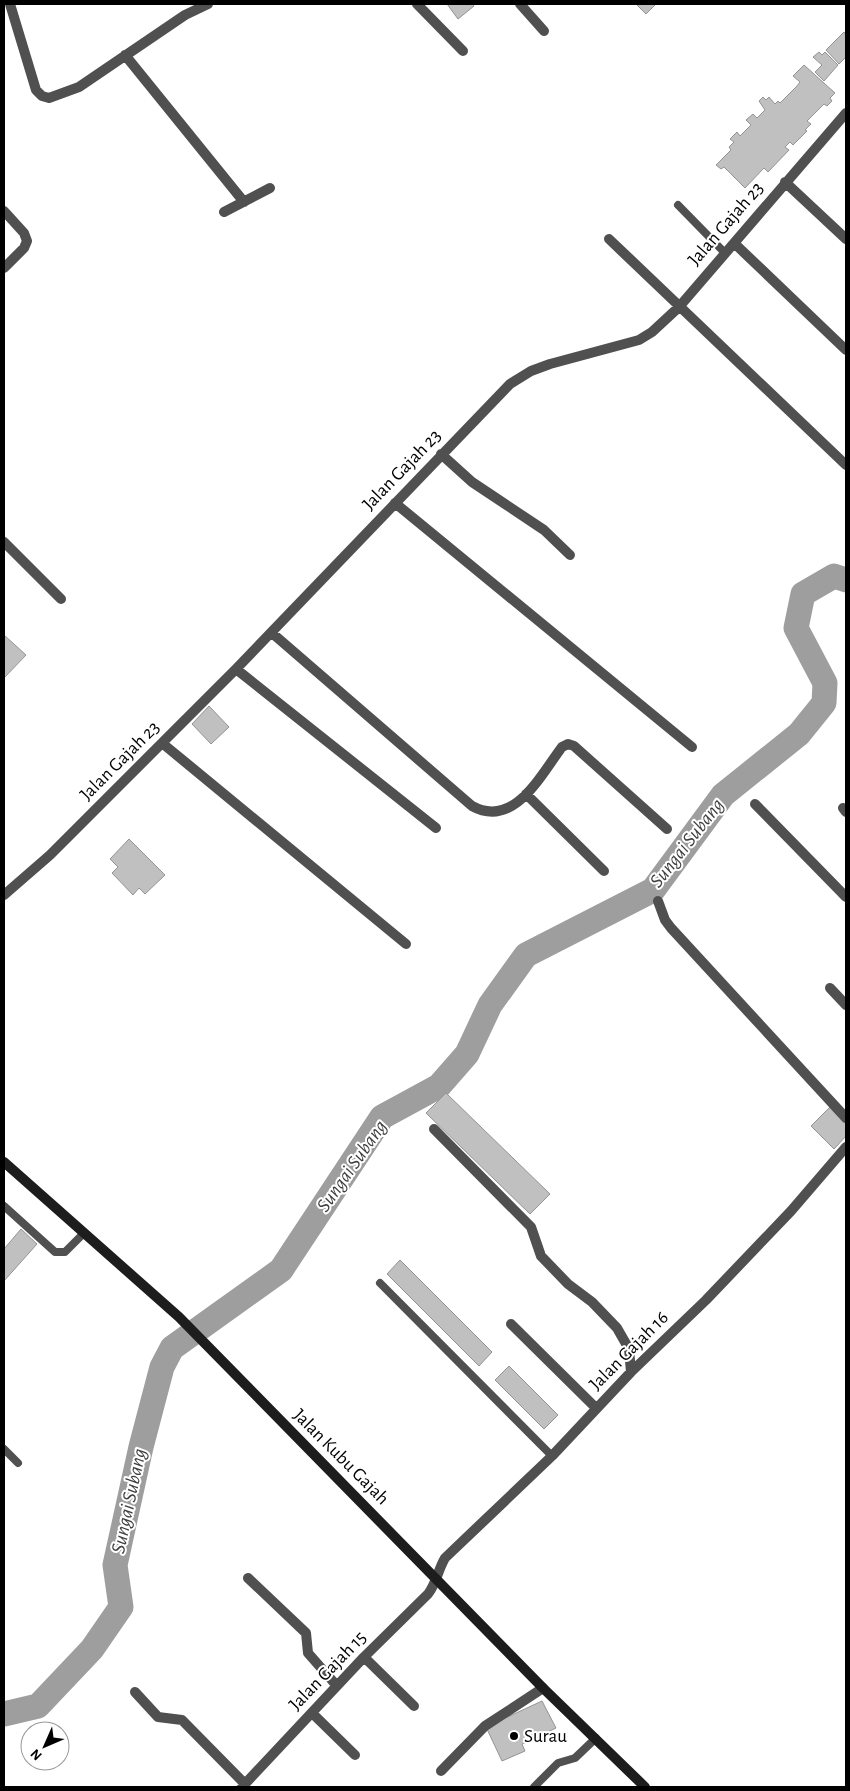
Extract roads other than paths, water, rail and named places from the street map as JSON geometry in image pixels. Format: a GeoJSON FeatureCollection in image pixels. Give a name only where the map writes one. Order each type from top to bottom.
{"type":"FeatureCollection","features":[{"type":"Feature","properties":{"kind":"street"},"geometry":{"type":"LineString","coordinates":[[10,4],[33,80],[42,96],[49,98],[59,96],[79,86],[184,15],[208,4]]}},
{"type":"Feature","properties":{"kind":"street"},"geometry":{"type":"LineString","coordinates":[[417,4],[463,51]]}},
{"type":"Feature","properties":{"kind":"street"},"geometry":{"type":"LineString","coordinates":[[520,4],[544,31]]}},
{"type":"Feature","properties":{"kind":"street"},"geometry":{"type":"LineString","coordinates":[[125,55],[244,202]]}},
{"type":"Feature","properties":{"kind":"street","name":"Jalan Gajah 23"},"geometry":{"type":"LineString","coordinates":[[4,895],[50,855],[272,633],[441,454],[510,384],[531,371],[550,364],[639,340],[652,332],[679,307],[845,116]]}},
{"type":"Feature","properties":{"kind":"street"},"geometry":{"type":"LineString","coordinates":[[786,182],[846,239]]}},
{"type":"Feature","properties":{"kind":"street"},"geometry":{"type":"LineString","coordinates":[[224,212],[270,188]]}},
{"type":"Feature","properties":{"kind":"street"},"geometry":{"type":"LineString","coordinates":[[4,211],[24,233],[28,241],[24,248],[4,268]]}},
{"type":"Feature","properties":{"kind":"street"},"geometry":{"type":"LineString","coordinates":[[609,239],[846,466]]}},
{"type":"Feature","properties":{"kind":"street"},"geometry":{"type":"LineString","coordinates":[[734,243],[846,350]]}},
{"type":"Feature","properties":{"kind":"street"},"geometry":{"type":"LineString","coordinates":[[441,454],[472,482],[544,530],[570,555]]}},
{"type":"Feature","properties":{"kind":"street"},"geometry":{"type":"LineString","coordinates":[[395,503],[692,747]]}},
{"type":"Feature","properties":{"kind":"street"},"geometry":{"type":"LineString","coordinates":[[4,542],[61,599]]}},
{"type":"Feature","properties":{"kind":"street"},"geometry":{"type":"LineString","coordinates":[[272,633],[472,806],[483,812],[495,813],[508,810],[526,794],[562,747],[571,744],[667,829]]}},
{"type":"Feature","properties":{"kind":"street"},"geometry":{"type":"LineString","coordinates":[[236,669],[436,828]]}},
{"type":"Feature","properties":{"kind":"street"},"geometry":{"type":"LineString","coordinates":[[162,743],[406,944]]}},
{"type":"Feature","properties":{"kind":"street"},"geometry":{"type":"LineString","coordinates":[[526,794],[604,870]]}},
{"type":"Feature","properties":{"kind":"street"},"geometry":{"type":"LineString","coordinates":[[755,804],[846,897]]}},
{"type":"Feature","properties":{"kind":"street"},"geometry":{"type":"LineString","coordinates":[[658,901],[665,920],[671,928],[846,1118]]}},
{"type":"Feature","properties":{"kind":"street"},"geometry":{"type":"LineString","coordinates":[[830,988],[846,1006]]}},
{"type":"Feature","properties":{"kind":"street"},"geometry":{"type":"LineString","coordinates":[[434,1128],[531,1227],[541,1256],[568,1284],[592,1302],[617,1328],[629,1349],[631,1372]]}},
{"type":"Feature","properties":{"kind":"street","name":"Jalan Gajah 16"},"geometry":{"type":"LineString","coordinates":[[435,1577],[445,1558],[552,1456],[631,1372],[706,1300],[791,1212],[846,1147]]}},
{"type":"Feature","properties":{"kind":"street","name":"Jalan Kubu Gajah"},"geometry":{"type":"LineString","coordinates":[[5,1165],[84,1232],[178,1317],[543,1688],[645,1787]]}},
{"type":"Feature","properties":{"kind":"street"},"geometry":{"type":"LineString","coordinates":[[511,1324],[596,1408]]}},
{"type":"Feature","properties":{"kind":"street","name":"Jalan Gajah 15"},"geometry":{"type":"LineString","coordinates":[[244,1786],[364,1657],[428,1594],[434,1587],[435,1577]]}},
{"type":"Feature","properties":{"kind":"street"},"geometry":{"type":"LineString","coordinates":[[248,1578],[306,1633],[307,1651],[337,1686]]}},
{"type":"Feature","properties":{"kind":"street"},"geometry":{"type":"LineString","coordinates":[[364,1657],[414,1706]]}},
{"type":"Feature","properties":{"kind":"street"},"geometry":{"type":"LineString","coordinates":[[441,1771],[485,1726],[543,1688]]}},
{"type":"Feature","properties":{"kind":"street"},"geometry":{"type":"LineString","coordinates":[[135,1692],[158,1717],[182,1720],[244,1786]]}},
{"type":"Feature","properties":{"kind":"street"},"geometry":{"type":"LineString","coordinates":[[312,1713],[355,1755]]}},
{"type":"Feature","properties":{"kind":"lane"},"geometry":{"type":"LineString","coordinates":[[678,205],[724,253]]}},
{"type":"Feature","properties":{"kind":"lane"},"geometry":{"type":"LineString","coordinates":[[4,1206],[55,1252],[65,1252],[84,1232]]}},
{"type":"Feature","properties":{"kind":"lane"},"geometry":{"type":"LineString","coordinates":[[380,1283],[552,1456]]}},
{"type":"Feature","properties":{"kind":"lane"},"geometry":{"type":"LineString","coordinates":[[4,1449],[18,1463]]}},
{"type":"Feature","properties":{"kind":"lane"},"geometry":{"type":"LineString","coordinates":[[534,1787],[558,1763],[575,1758],[596,1738]]}},
{"type":"Feature","properties":{"kind":"waterway","name":"Sungai Subang"},"geometry":{"type":"LineString","coordinates":[[4,1714],[38,1706],[92,1649],[121,1607],[115,1565],[141,1447],[162,1367],[172,1348],[281,1270],[382,1117],[439,1086],[467,1054],[490,1005],[526,955],[653,890],[723,795],[799,734],[824,703],[825,683],[796,628],[803,594],[834,576],[846,580]]}},
{"type":"Feature","properties":{"kind":"place","name":"Surau"},"geometry":{"type":"Point","coordinates":[514,1736]}}]}
